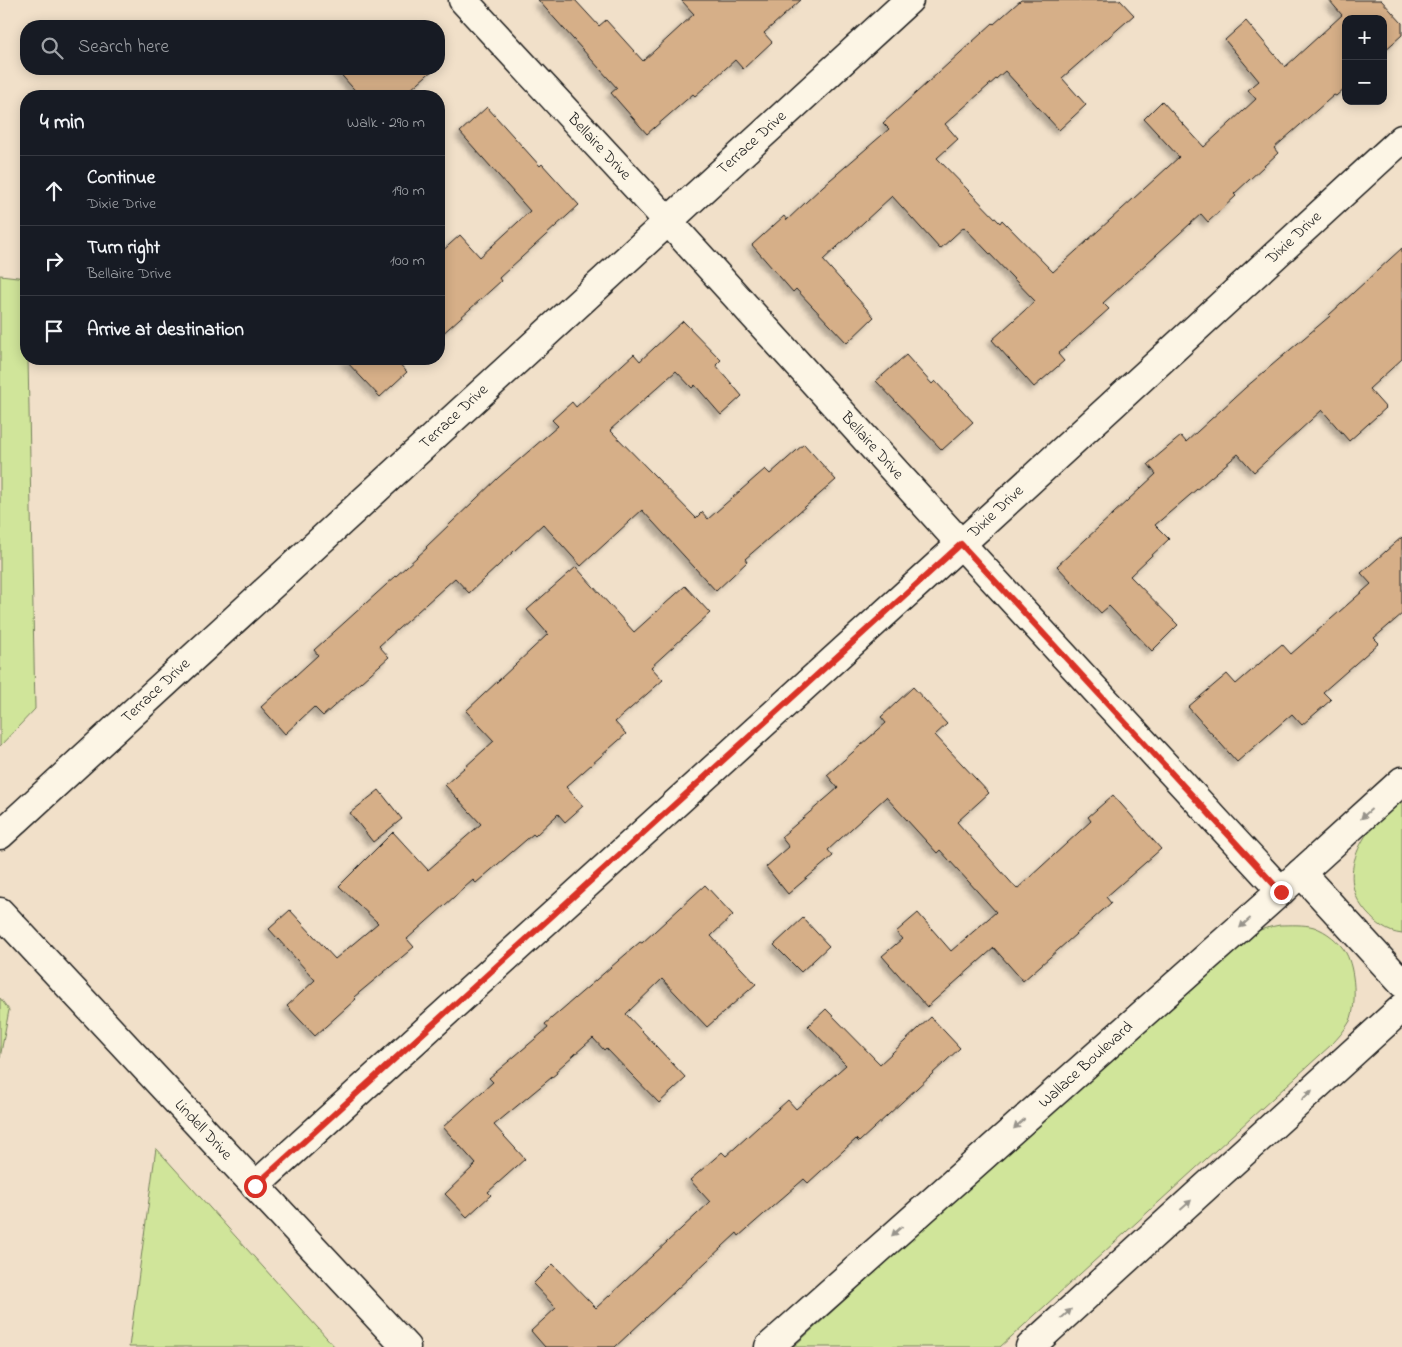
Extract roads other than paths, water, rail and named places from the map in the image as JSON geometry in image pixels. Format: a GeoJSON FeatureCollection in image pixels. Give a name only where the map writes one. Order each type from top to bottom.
{"type":"FeatureCollection","features":[{"type":"Feature","properties":{"kind":"street","name":"Bellaire Drive"},"geometry":{"type":"LineString","coordinates":[[463,0],[667,220],[961,544],[1281,892]]}},
{"type":"Feature","properties":{"kind":"street","name":"Terrace Drive"},"geometry":{"type":"LineString","coordinates":[[0,835],[667,220],[909,0]]}},
{"type":"Feature","properties":{"kind":"street","name":"Dixie Drive"},"geometry":{"type":"LineString","coordinates":[[255,1186],[961,544],[1402,139]]}},
{"type":"Feature","properties":{"kind":"street","name":"Wallace Boulevard"},"geometry":{"type":"LineString","coordinates":[[769,1347],[1281,892],[1402,781]]}},
{"type":"Feature","properties":{"kind":"street"},"geometry":{"type":"LineString","coordinates":[[1302,873],[1402,983]]}},
{"type":"Feature","properties":{"kind":"street","name":"Lindell Drive"},"geometry":{"type":"LineString","coordinates":[[0,912],[406,1347]]}},
{"type":"Feature","properties":{"kind":"street"},"geometry":{"type":"LineString","coordinates":[[1030,1347],[1402,1008]]}}]}
